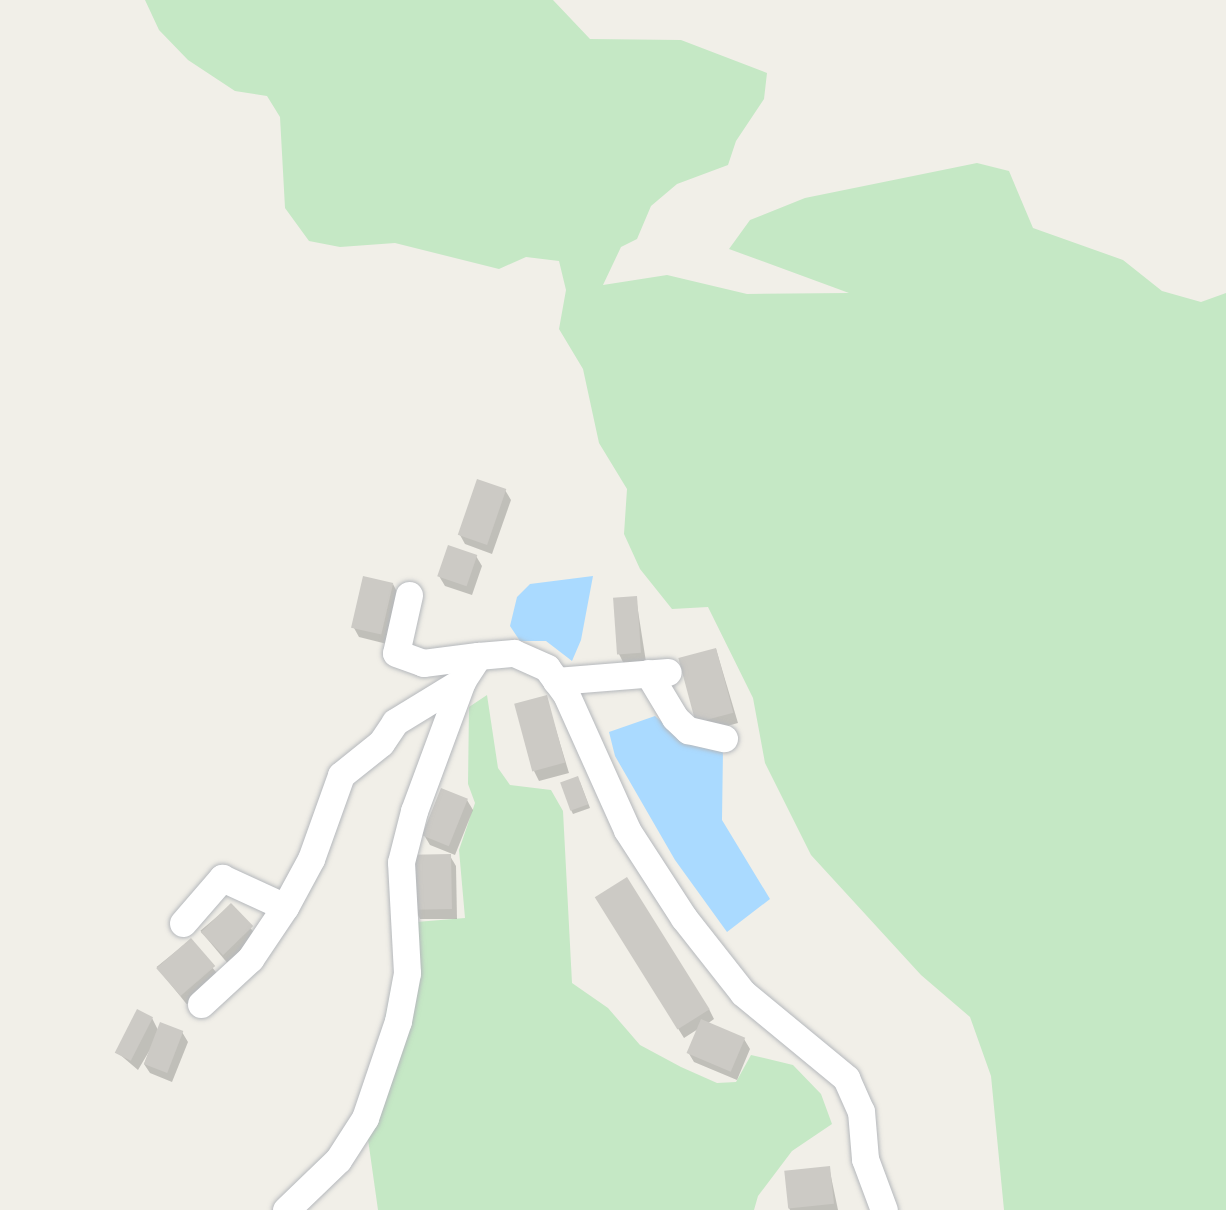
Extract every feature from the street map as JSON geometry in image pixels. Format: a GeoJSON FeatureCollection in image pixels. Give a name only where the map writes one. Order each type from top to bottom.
{"type":"FeatureCollection","features":[{"type":"Feature","properties":{"kind":"street"},"geometry":{"type":"LineString","coordinates":[[409,595],[396,653],[423,663],[514,653],[547,668],[556,681],[627,830],[684,918],[743,993],[846,1078],[861,1111],[865,1159],[884,1210]]}},
{"type":"Feature","properties":{"kind":"street"},"geometry":{"type":"LineString","coordinates":[[286,1210],[338,1160],[365,1118],[398,1021],[407,973],[401,862],[414,811],[462,681],[478,656]]}},
{"type":"Feature","properties":{"kind":"street"},"geometry":{"type":"LineString","coordinates":[[556,681],[658,673],[682,724],[724,738]]}},
{"type":"Feature","properties":{"kind":"street"},"geometry":{"type":"LineString","coordinates":[[201,1004],[250,959],[285,907],[311,859],[340,775],[381,742],[395,722],[462,681]]}},
{"type":"Feature","properties":{"kind":"street"},"geometry":{"type":"LineString","coordinates":[[183,923],[222,878],[285,907]]}},
{"type":"Feature","properties":{"kind":"green space"},"geometry":{"type":"Polygon","coordinates":[[[145,0],[553,0],[590,39],[681,40],[767,73],[764,99],[736,141],[728,165],[677,184],[651,206],[637,239],[621,247],[603,285],[667,275],[747,294],[849,293],[729,249],[750,220],[805,198],[977,163],[1009,171],[1033,228],[1123,260],[1162,291],[1201,302],[1226,293],[1226,1210],[1004,1210],[991,1076],[970,1017],[921,975],[811,855],[765,763],[753,698],[708,607],[672,609],[640,569],[624,534],[627,489],[599,443],[583,369],[559,329],[566,290],[559,261],[526,257],[499,269],[395,243],[340,247],[309,241],[285,208],[280,117],[267,96],[235,91],[188,60],[159,30],[145,0]]]}},
{"type":"Feature","properties":{"kind":"green space"},"geometry":{"type":"Polygon","coordinates":[[[487,695],[498,768],[510,785],[551,790],[563,811],[572,983],[608,1008],[640,1045],[681,1067],[717,1083],[736,1082],[751,1055],[793,1065],[821,1094],[832,1124],[792,1151],[758,1196],[754,1210],[378,1210],[365,1118],[404,923],[465,918],[459,850],[475,803],[468,784],[469,707],[487,695]]]}},
{"type":"Feature","properties":{"kind":"water"},"geometry":{"type":"Polygon","coordinates":[[[593,576],[581,640],[572,661],[546,641],[520,641],[510,626],[517,597],[530,584],[593,576]]]}},
{"type":"Feature","properties":{"kind":"water"},"geometry":{"type":"Polygon","coordinates":[[[655,716],[670,729],[723,749],[722,820],[770,899],[727,932],[675,860],[615,756],[609,732],[655,716]]]}},
{"type":"Feature","properties":{"kind":"building"},"geometry":{"type":"Polygon","coordinates":[[[477,479],[506,489],[487,545],[458,535],[477,479]]]}},
{"type":"Feature","properties":{"kind":"building"},"geometry":{"type":"Polygon","coordinates":[[[448,545],[477,555],[467,586],[437,576],[448,545]]]}},
{"type":"Feature","properties":{"kind":"building"},"geometry":{"type":"Polygon","coordinates":[[[363,576],[393,583],[381,635],[351,628],[363,576]]]}},
{"type":"Feature","properties":{"kind":"building"},"geometry":{"type":"Polygon","coordinates":[[[637,596],[641,653],[617,655],[613,598],[637,596]]]}},
{"type":"Feature","properties":{"kind":"building"},"geometry":{"type":"Polygon","coordinates":[[[716,648],[733,713],[696,723],[678,658],[716,648]]]}},
{"type":"Feature","properties":{"kind":"building"},"geometry":{"type":"Polygon","coordinates":[[[547,695],[565,763],[532,771],[514,704],[547,695]]]}},
{"type":"Feature","properties":{"kind":"building"},"geometry":{"type":"Polygon","coordinates":[[[578,776],[588,804],[570,811],[560,782],[578,776]]]}},
{"type":"Feature","properties":{"kind":"building"},"geometry":{"type":"Polygon","coordinates":[[[441,788],[468,799],[449,846],[422,835],[441,788]]]}},
{"type":"Feature","properties":{"kind":"building"},"geometry":{"type":"Polygon","coordinates":[[[451,854],[452,909],[413,910],[412,855],[451,854]]]}},
{"type":"Feature","properties":{"kind":"building"},"geometry":{"type":"Polygon","coordinates":[[[627,877],[710,1009],[677,1029],[595,897],[627,877]]]}},
{"type":"Feature","properties":{"kind":"building"},"geometry":{"type":"Polygon","coordinates":[[[231,903],[253,926],[223,955],[201,932],[231,903]]]}},
{"type":"Feature","properties":{"kind":"building"},"geometry":{"type":"Polygon","coordinates":[[[191,938],[215,966],[181,996],[156,968],[191,938]]]}},
{"type":"Feature","properties":{"kind":"building"},"geometry":{"type":"Polygon","coordinates":[[[137,1009],[153,1017],[131,1061],[115,1053],[137,1009]]]}},
{"type":"Feature","properties":{"kind":"building"},"geometry":{"type":"Polygon","coordinates":[[[701,1019],[745,1038],[731,1072],[687,1053],[701,1019]]]}},
{"type":"Feature","properties":{"kind":"building"},"geometry":{"type":"Polygon","coordinates":[[[160,1022],[183,1031],[167,1073],[144,1064],[160,1022]]]}},
{"type":"Feature","properties":{"kind":"building"},"geometry":{"type":"Polygon","coordinates":[[[830,1166],[834,1204],[788,1209],[784,1171],[830,1166]]]}}]}
